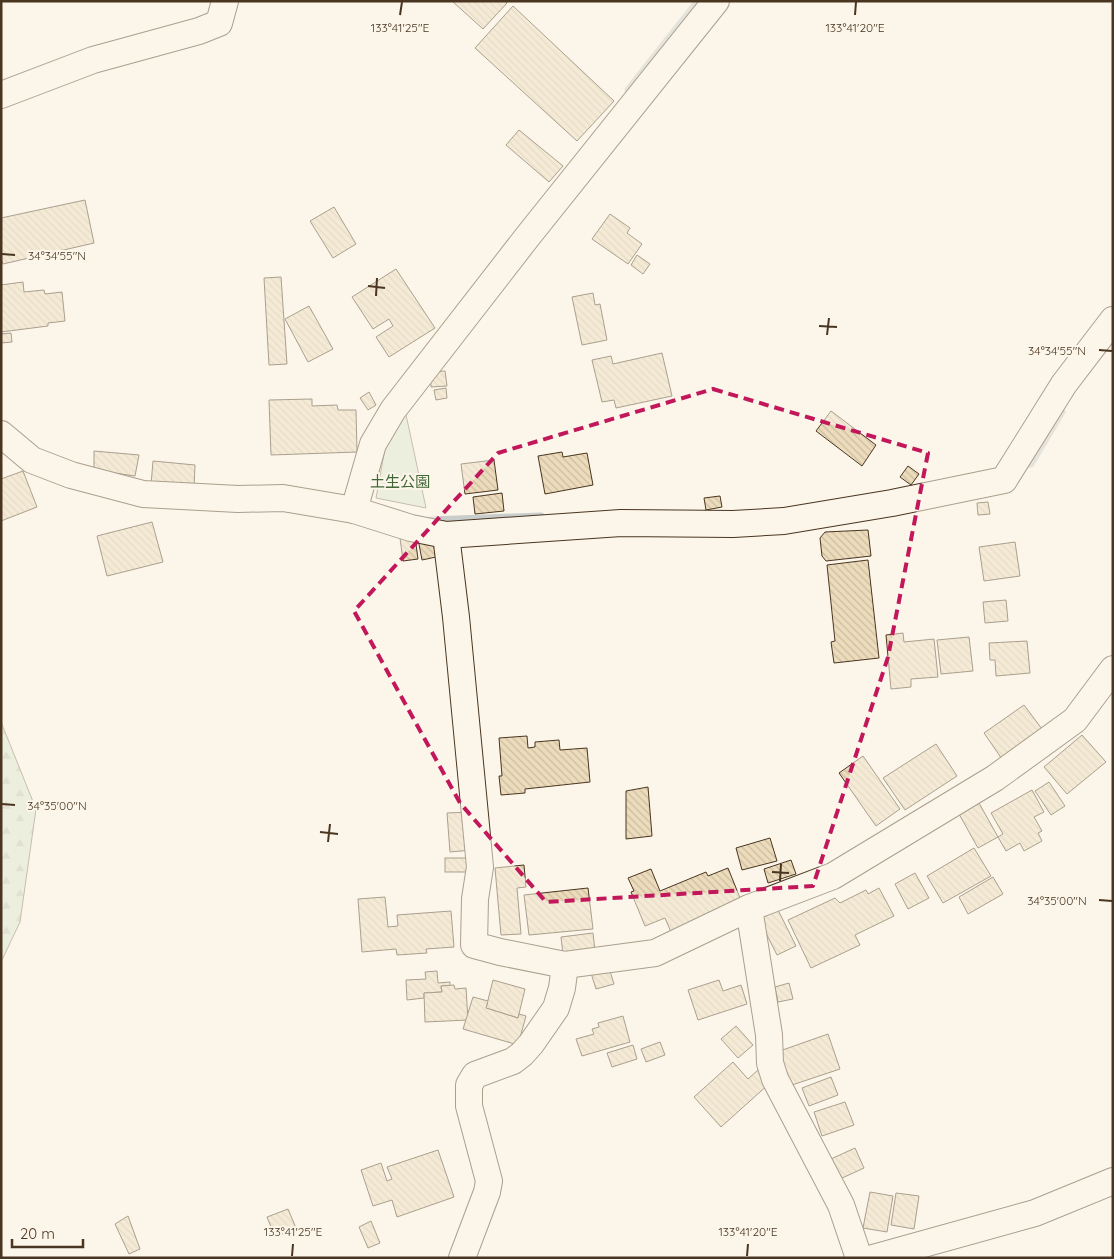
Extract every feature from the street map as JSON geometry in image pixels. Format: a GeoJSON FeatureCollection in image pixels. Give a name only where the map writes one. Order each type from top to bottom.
{"type":"FeatureCollection","features":[{"type":"Feature","properties":{"kind":"street"},"geometry":{"type":"LineString","coordinates":[[1,95],[94,60],[199,31],[219,23],[225,1]]}},
{"type":"Feature","properties":{"kind":"street"},"geometry":{"type":"LineString","coordinates":[[356,504],[373,444],[393,410],[528,236],[716,1]]}},
{"type":"Feature","properties":{"kind":"street"},"geometry":{"type":"LineString","coordinates":[[1,434],[32,460],[71,475],[143,494],[283,498],[356,504],[410,528],[446,535],[622,523],[733,524],[784,521],[892,504],[1004,480],[1064,384],[1113,320]]}},
{"type":"Feature","properties":{"kind":"street"},"geometry":{"type":"LineString","coordinates":[[446,535],[456,617],[480,866],[475,899],[474,945],[565,966],[655,953],[749,908],[833,876],[995,778],[1075,720],[1113,669]]}},
{"type":"Feature","properties":{"kind":"street"},"geometry":{"type":"LineString","coordinates":[[749,908],[769,1035],[770,1063],[775,1079],[840,1205],[859,1258]]}},
{"type":"Feature","properties":{"kind":"street"},"geometry":{"type":"LineString","coordinates":[[462,1258],[487,1192],[489,1181],[469,1106],[468,1085],[475,1075],[513,1061],[531,1044],[556,1008],[562,988],[565,966]]}},
{"type":"Feature","properties":{"kind":"street"},"geometry":{"type":"LineString","coordinates":[[873,1258],[1035,1213],[1113,1181]]}},
{"type":"Feature","properties":{"kind":"highlighted area"},"geometry":{"type":"Polygon","coordinates":[[[713,389],[928,453],[888,657],[813,886],[546,902],[460,803],[354,611],[498,453],[713,389]]]}},
{"type":"Feature","properties":{"kind":"green space","name":"土生公園"},"geometry":{"type":"Polygon","coordinates":[[[405,410],[426,508],[376,498],[386,443],[405,410]]]}},
{"type":"Feature","properties":{"kind":"green space"},"geometry":{"type":"Polygon","coordinates":[[[1,722],[36,809],[20,922],[1,962],[1,722]]]}},
{"type":"Feature","properties":{"kind":"building"},"geometry":{"type":"Polygon","coordinates":[[[452,1],[505,1],[507,3],[483,29],[452,1]]]}},
{"type":"Feature","properties":{"kind":"building"},"geometry":{"type":"Polygon","coordinates":[[[513,6],[614,101],[577,141],[475,48],[513,6]]]}},
{"type":"Feature","properties":{"kind":"building"},"geometry":{"type":"Polygon","coordinates":[[[519,130],[563,166],[549,182],[506,145],[519,130]]]}},
{"type":"Feature","properties":{"kind":"building"},"geometry":{"type":"Polygon","coordinates":[[[85,200],[94,243],[3,264],[1,258],[1,218],[85,200]]]}},
{"type":"Feature","properties":{"kind":"building"},"geometry":{"type":"Polygon","coordinates":[[[334,207],[356,244],[333,258],[310,221],[334,207]]]}},
{"type":"Feature","properties":{"kind":"building"},"geometry":{"type":"Polygon","coordinates":[[[610,214],[630,228],[627,233],[642,244],[628,264],[592,239],[610,214]]]}},
{"type":"Feature","properties":{"kind":"building"},"geometry":{"type":"Polygon","coordinates":[[[637,255],[650,264],[643,274],[631,265],[637,255]]]}},
{"type":"Feature","properties":{"kind":"building"},"geometry":{"type":"Polygon","coordinates":[[[396,269],[435,328],[389,357],[376,337],[393,326],[389,319],[373,329],[352,297],[396,269]]]}},
{"type":"Feature","properties":{"kind":"building"},"geometry":{"type":"Polygon","coordinates":[[[281,277],[287,364],[269,365],[264,278],[281,277]]]}},
{"type":"Feature","properties":{"kind":"building"},"geometry":{"type":"Polygon","coordinates":[[[23,282],[24,292],[44,290],[45,294],[62,292],[65,321],[48,323],[48,326],[1,332],[1,285],[23,282]]]}},
{"type":"Feature","properties":{"kind":"building"},"geometry":{"type":"Polygon","coordinates":[[[593,293],[595,305],[600,304],[607,340],[582,345],[572,297],[593,293]]]}},
{"type":"Feature","properties":{"kind":"building"},"geometry":{"type":"Polygon","coordinates":[[[309,306],[333,349],[308,362],[285,319],[309,306]]]}},
{"type":"Feature","properties":{"kind":"building"},"geometry":{"type":"Polygon","coordinates":[[[11,333],[12,342],[1,343],[1,334],[11,333]]]}},
{"type":"Feature","properties":{"kind":"building"},"geometry":{"type":"Polygon","coordinates":[[[662,353],[672,396],[616,408],[614,400],[602,402],[592,360],[611,356],[613,364],[662,353]]]}},
{"type":"Feature","properties":{"kind":"building"},"geometry":{"type":"Polygon","coordinates":[[[445,371],[447,386],[431,387],[430,372],[445,371]]]}},
{"type":"Feature","properties":{"kind":"building"},"geometry":{"type":"Polygon","coordinates":[[[446,388],[447,398],[436,400],[434,390],[446,388]]]}},
{"type":"Feature","properties":{"kind":"building"},"geometry":{"type":"Polygon","coordinates":[[[369,392],[376,405],[368,410],[360,398],[369,392]]]}},
{"type":"Feature","properties":{"kind":"building"},"geometry":{"type":"Polygon","coordinates":[[[312,399],[312,406],[337,405],[338,410],[356,410],[357,452],[271,455],[269,400],[312,399]]]}},
{"type":"Feature","properties":{"kind":"building"},"geometry":{"type":"Polygon","coordinates":[[[831,411],[876,445],[862,466],[816,431],[831,411]]]}},
{"type":"Feature","properties":{"kind":"building"},"geometry":{"type":"Polygon","coordinates":[[[94,451],[139,455],[135,476],[94,470],[94,451]]]}},
{"type":"Feature","properties":{"kind":"building"},"geometry":{"type":"Polygon","coordinates":[[[562,452],[563,457],[587,453],[593,485],[545,494],[538,456],[562,452]]]}},
{"type":"Feature","properties":{"kind":"building"},"geometry":{"type":"Polygon","coordinates":[[[494,460],[498,490],[465,494],[461,464],[494,460]]]}},
{"type":"Feature","properties":{"kind":"building"},"geometry":{"type":"Polygon","coordinates":[[[153,461],[195,465],[194,488],[151,485],[153,461]]]}},
{"type":"Feature","properties":{"kind":"building"},"geometry":{"type":"Polygon","coordinates":[[[908,466],[919,474],[911,485],[900,477],[908,466]]]}},
{"type":"Feature","properties":{"kind":"building"},"geometry":{"type":"Polygon","coordinates":[[[23,471],[37,507],[1,521],[1,479],[23,471]]]}},
{"type":"Feature","properties":{"kind":"building"},"geometry":{"type":"Polygon","coordinates":[[[502,493],[504,511],[475,514],[473,497],[502,493]]]}},
{"type":"Feature","properties":{"kind":"building"},"geometry":{"type":"Polygon","coordinates":[[[720,496],[722,507],[706,510],[704,498],[720,496]]]}},
{"type":"Feature","properties":{"kind":"building"},"geometry":{"type":"Polygon","coordinates":[[[988,502],[990,514],[978,515],[977,503],[988,502]]]}},
{"type":"Feature","properties":{"kind":"building"},"geometry":{"type":"Polygon","coordinates":[[[152,522],[163,562],[107,576],[97,536],[152,522]]]}},
{"type":"Feature","properties":{"kind":"building"},"geometry":{"type":"Polygon","coordinates":[[[868,530],[871,556],[826,561],[822,556],[820,538],[825,532],[868,530]]]}},
{"type":"Feature","properties":{"kind":"building"},"geometry":{"type":"Polygon","coordinates":[[[415,537],[418,559],[403,561],[400,538],[415,537]]]}},
{"type":"Feature","properties":{"kind":"building"},"geometry":{"type":"Polygon","coordinates":[[[432,537],[436,557],[422,560],[418,539],[432,537]]]}},
{"type":"Feature","properties":{"kind":"building"},"geometry":{"type":"Polygon","coordinates":[[[1015,542],[1020,576],[984,581],[979,547],[1015,542]]]}},
{"type":"Feature","properties":{"kind":"building"},"geometry":{"type":"Polygon","coordinates":[[[868,560],[879,658],[834,663],[831,642],[835,641],[827,565],[868,560]]]}},
{"type":"Feature","properties":{"kind":"building"},"geometry":{"type":"Polygon","coordinates":[[[1006,600],[1008,621],[985,623],[983,602],[1006,600]]]}},
{"type":"Feature","properties":{"kind":"building"},"geometry":{"type":"Polygon","coordinates":[[[903,633],[904,642],[934,639],[938,677],[911,679],[911,687],[891,689],[886,635],[903,633]]]}},
{"type":"Feature","properties":{"kind":"building"},"geometry":{"type":"Polygon","coordinates":[[[969,637],[973,671],[941,674],[937,640],[969,637]]]}},
{"type":"Feature","properties":{"kind":"building"},"geometry":{"type":"Polygon","coordinates":[[[1027,641],[1030,673],[996,676],[995,660],[990,660],[989,643],[1027,641]]]}},
{"type":"Feature","properties":{"kind":"building"},"geometry":{"type":"Polygon","coordinates":[[[1024,705],[1045,733],[1004,762],[984,733],[1024,705]]]}},
{"type":"Feature","properties":{"kind":"building"},"geometry":{"type":"Polygon","coordinates":[[[1082,735],[1106,762],[1067,794],[1044,767],[1082,735]]]}},
{"type":"Feature","properties":{"kind":"building"},"geometry":{"type":"Polygon","coordinates":[[[527,736],[528,748],[535,747],[535,742],[559,740],[560,750],[587,748],[590,782],[525,789],[525,793],[501,795],[499,776],[502,776],[499,738],[527,736]]]}},
{"type":"Feature","properties":{"kind":"building"},"geometry":{"type":"Polygon","coordinates":[[[936,744],[957,776],[905,810],[883,778],[936,744]]]}},
{"type":"Feature","properties":{"kind":"building"},"geometry":{"type":"Polygon","coordinates":[[[863,756],[900,809],[876,826],[839,773],[863,756]]]}},
{"type":"Feature","properties":{"kind":"building"},"geometry":{"type":"Polygon","coordinates":[[[1049,782],[1065,806],[1051,815],[1035,791],[1049,782]]]}},
{"type":"Feature","properties":{"kind":"building"},"geometry":{"type":"Polygon","coordinates":[[[648,787],[652,836],[626,839],[626,791],[648,787]]]}},
{"type":"Feature","properties":{"kind":"building"},"geometry":{"type":"Polygon","coordinates":[[[1032,790],[1044,812],[1034,817],[1042,831],[1038,833],[1042,841],[1024,851],[1020,843],[1006,851],[998,837],[1003,834],[991,813],[1032,790]]]}},
{"type":"Feature","properties":{"kind":"building"},"geometry":{"type":"Polygon","coordinates":[[[979,803],[998,837],[978,848],[959,814],[979,803]]]}},
{"type":"Feature","properties":{"kind":"building"},"geometry":{"type":"Polygon","coordinates":[[[470,812],[472,850],[450,852],[447,813],[470,812]]]}},
{"type":"Feature","properties":{"kind":"building"},"geometry":{"type":"Polygon","coordinates":[[[770,838],[777,861],[742,870],[736,848],[770,838]]]}},
{"type":"Feature","properties":{"kind":"building"},"geometry":{"type":"Polygon","coordinates":[[[974,848],[991,876],[943,903],[927,876],[974,848]]]}},
{"type":"Feature","properties":{"kind":"building"},"geometry":{"type":"Polygon","coordinates":[[[445,858],[469,858],[469,872],[445,872],[445,858]]]}},
{"type":"Feature","properties":{"kind":"building"},"geometry":{"type":"Polygon","coordinates":[[[791,860],[796,874],[768,883],[764,869],[791,860]]]}},
{"type":"Feature","properties":{"kind":"building"},"geometry":{"type":"Polygon","coordinates":[[[524,865],[526,887],[517,888],[521,934],[501,935],[495,868],[524,865]]]}},
{"type":"Feature","properties":{"kind":"building"},"geometry":{"type":"Polygon","coordinates":[[[728,868],[742,903],[671,932],[665,918],[645,926],[631,892],[634,891],[628,878],[651,869],[660,891],[706,872],[708,876],[728,868]]]}},
{"type":"Feature","properties":{"kind":"building"},"geometry":{"type":"Polygon","coordinates":[[[915,873],[929,898],[908,909],[895,884],[915,873]]]}},
{"type":"Feature","properties":{"kind":"building"},"geometry":{"type":"Polygon","coordinates":[[[993,877],[1003,894],[968,914],[959,897],[993,877]]]}},
{"type":"Feature","properties":{"kind":"building"},"geometry":{"type":"Polygon","coordinates":[[[588,888],[593,929],[529,935],[524,895],[588,888]]]}},
{"type":"Feature","properties":{"kind":"building"},"geometry":{"type":"Polygon","coordinates":[[[879,888],[894,916],[855,935],[860,945],[811,968],[788,920],[835,898],[840,903],[866,890],[868,894],[879,888]]]}},
{"type":"Feature","properties":{"kind":"building"},"geometry":{"type":"Polygon","coordinates":[[[385,897],[388,927],[398,926],[397,915],[451,911],[454,947],[426,949],[427,953],[397,955],[396,949],[362,952],[358,899],[385,897]]]}},
{"type":"Feature","properties":{"kind":"building"},"geometry":{"type":"Polygon","coordinates":[[[778,910],[796,946],[777,955],[759,919],[778,910]]]}},
{"type":"Feature","properties":{"kind":"building"},"geometry":{"type":"Polygon","coordinates":[[[593,933],[595,951],[563,954],[561,937],[593,933]]]}},
{"type":"Feature","properties":{"kind":"building"},"geometry":{"type":"Polygon","coordinates":[[[609,968],[614,984],[596,989],[591,973],[609,968]]]}},
{"type":"Feature","properties":{"kind":"building"},"geometry":{"type":"Polygon","coordinates":[[[437,971],[438,983],[450,982],[450,986],[441,986],[442,992],[424,993],[424,998],[407,1000],[406,980],[426,979],[425,972],[437,971]]]}},
{"type":"Feature","properties":{"kind":"building"},"geometry":{"type":"Polygon","coordinates":[[[493,980],[525,989],[518,1018],[486,1008],[493,980]]]}},
{"type":"Feature","properties":{"kind":"building"},"geometry":{"type":"Polygon","coordinates":[[[719,980],[723,991],[741,985],[747,1004],[698,1020],[688,990],[719,980]]]}},
{"type":"Feature","properties":{"kind":"building"},"geometry":{"type":"Polygon","coordinates":[[[789,983],[793,999],[778,1002],[775,987],[789,983]]]}},
{"type":"Feature","properties":{"kind":"building"},"geometry":{"type":"Polygon","coordinates":[[[454,985],[455,989],[466,988],[468,1020],[425,1022],[424,993],[442,992],[441,986],[454,985]]]}},
{"type":"Feature","properties":{"kind":"building"},"geometry":{"type":"Polygon","coordinates":[[[473,997],[488,1001],[486,1008],[518,1018],[519,1014],[526,1016],[518,1045],[463,1029],[473,997]]]}},
{"type":"Feature","properties":{"kind":"building"},"geometry":{"type":"Polygon","coordinates":[[[623,1016],[630,1042],[582,1056],[576,1039],[594,1034],[592,1029],[599,1027],[598,1023],[623,1016]]]}},
{"type":"Feature","properties":{"kind":"building"},"geometry":{"type":"Polygon","coordinates":[[[736,1026],[753,1045],[738,1058],[721,1039],[736,1026]]]}},
{"type":"Feature","properties":{"kind":"building"},"geometry":{"type":"Polygon","coordinates":[[[828,1034],[840,1069],[789,1086],[777,1052],[828,1034]]]}},
{"type":"Feature","properties":{"kind":"building"},"geometry":{"type":"Polygon","coordinates":[[[660,1042],[665,1055],[646,1062],[641,1049],[660,1042]]]}},
{"type":"Feature","properties":{"kind":"building"},"geometry":{"type":"Polygon","coordinates":[[[633,1045],[637,1059],[612,1067],[607,1053],[633,1045]]]}},
{"type":"Feature","properties":{"kind":"building"},"geometry":{"type":"Polygon","coordinates":[[[733,1062],[748,1079],[758,1070],[770,1083],[721,1127],[694,1097],[733,1062]]]}},
{"type":"Feature","properties":{"kind":"building"},"geometry":{"type":"Polygon","coordinates":[[[831,1077],[838,1095],[809,1106],[802,1088],[831,1077]]]}},
{"type":"Feature","properties":{"kind":"building"},"geometry":{"type":"Polygon","coordinates":[[[845,1102],[854,1125],[822,1136],[814,1112],[845,1102]]]}},
{"type":"Feature","properties":{"kind":"building"},"geometry":{"type":"Polygon","coordinates":[[[855,1148],[864,1168],[840,1179],[831,1159],[855,1148]]]}},
{"type":"Feature","properties":{"kind":"building"},"geometry":{"type":"Polygon","coordinates":[[[438,1150],[454,1197],[397,1217],[392,1200],[373,1206],[361,1170],[381,1163],[387,1181],[392,1179],[387,1167],[438,1150]]]}},
{"type":"Feature","properties":{"kind":"building"},"geometry":{"type":"Polygon","coordinates":[[[870,1192],[893,1196],[887,1232],[863,1228],[870,1192]]]}},
{"type":"Feature","properties":{"kind":"building"},"geometry":{"type":"Polygon","coordinates":[[[896,1193],[919,1196],[914,1229],[891,1225],[896,1193]]]}},
{"type":"Feature","properties":{"kind":"building"},"geometry":{"type":"Polygon","coordinates":[[[288,1209],[296,1228],[275,1237],[267,1217],[288,1209]]]}},
{"type":"Feature","properties":{"kind":"building"},"geometry":{"type":"Polygon","coordinates":[[[128,1216],[140,1249],[129,1254],[115,1224],[128,1216]]]}},
{"type":"Feature","properties":{"kind":"building"},"geometry":{"type":"Polygon","coordinates":[[[371,1221],[380,1243],[368,1248],[359,1227],[371,1221]]]}},
{"type":"Feature","properties":{"kind":"waterway"},"geometry":{"type":"LineString","coordinates":[[628,90],[698,1]]}},
{"type":"Feature","properties":{"kind":"waterway"},"geometry":{"type":"LineString","coordinates":[[1022,465],[1031,464],[1062,412]]}},
{"type":"Feature","properties":{"kind":"waterway"},"geometry":{"type":"LineString","coordinates":[[429,520],[541,516]]}}]}
